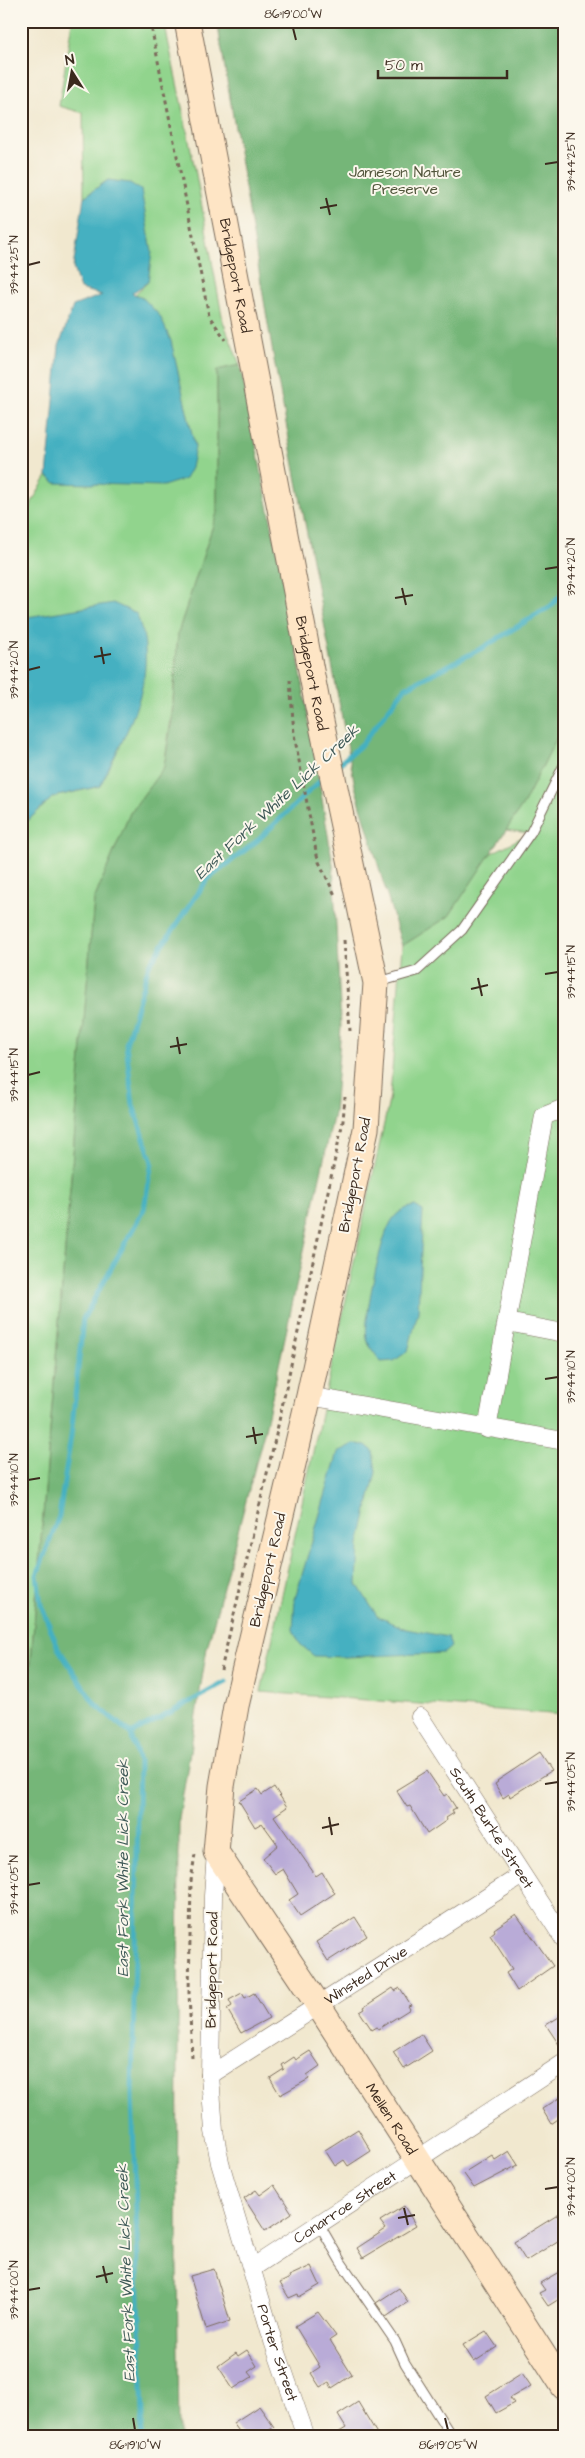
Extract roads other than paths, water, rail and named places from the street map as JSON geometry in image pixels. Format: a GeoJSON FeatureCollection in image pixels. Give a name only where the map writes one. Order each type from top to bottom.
{"type":"FeatureCollection","features":[{"type":"Feature","properties":{"kind":"street","name":"Bridgeport Road"},"geometry":{"type":"LineString","coordinates":[[187,21],[318,702],[376,983],[366,1129],[309,1396],[236,1706],[222,1786],[213,1896],[210,2076],[214,2131],[220,2163],[252,2268]]}},
{"type":"Feature","properties":{"kind":"street"},"geometry":{"type":"LineString","coordinates":[[487,1429],[544,1116],[564,1108]]}},
{"type":"Feature","properties":{"kind":"street"},"geometry":{"type":"LineString","coordinates":[[506,1322],[564,1333]]}},
{"type":"Feature","properties":{"kind":"street"},"geometry":{"type":"LineString","coordinates":[[309,1396],[487,1429],[564,1440]]}},
{"type":"Feature","properties":{"kind":"street","name":"South Burke Street"},"geometry":{"type":"LineString","coordinates":[[420,1717],[564,1939]]}},
{"type":"Feature","properties":{"kind":"street","name":"Mellen Road"},"geometry":{"type":"LineString","coordinates":[[216,1852],[319,2006],[564,2387]]}},
{"type":"Feature","properties":{"kind":"street","name":"Winsted Drive"},"geometry":{"type":"LineString","coordinates":[[210,2076],[522,1875]]}},
{"type":"Feature","properties":{"kind":"street","name":"Conarroe Street"},"geometry":{"type":"LineString","coordinates":[[252,2268],[564,2063]]}},
{"type":"Feature","properties":{"kind":"street","name":"Porter Street"},"geometry":{"type":"LineString","coordinates":[[252,2268],[286,2383],[306,2437]]}},
{"type":"Feature","properties":{"kind":"lane"},"geometry":{"type":"LineString","coordinates":[[376,983],[417,971],[462,930],[531,832],[564,766]]}},
{"type":"Feature","properties":{"kind":"lane"},"geometry":{"type":"LineString","coordinates":[[319,2224],[341,2262],[395,2341],[405,2363],[452,2437]]}},
{"type":"Feature","properties":{"kind":"water"},"geometry":{"type":"Polygon","coordinates":[[[108,180],[130,183],[141,190],[152,252],[148,282],[132,293],[144,299],[160,316],[171,341],[195,447],[191,468],[185,479],[163,486],[56,483],[47,476],[59,346],[73,306],[102,295],[80,289],[73,268],[84,197],[108,180]]]}},
{"type":"Feature","properties":{"kind":"water"},"geometry":{"type":"Polygon","coordinates":[[[113,603],[137,614],[144,640],[145,666],[143,684],[132,719],[100,786],[53,797],[21,827],[21,618],[113,603]]]}},
{"type":"Feature","properties":{"kind":"water"},"geometry":{"type":"Polygon","coordinates":[[[415,1206],[423,1211],[418,1312],[408,1351],[394,1361],[381,1362],[371,1348],[366,1330],[373,1282],[385,1235],[393,1218],[399,1212],[415,1206]]]}},
{"type":"Feature","properties":{"kind":"water"},"geometry":{"type":"Polygon","coordinates":[[[354,1444],[366,1445],[373,1451],[376,1472],[359,1544],[357,1584],[377,1616],[406,1629],[448,1637],[451,1647],[444,1653],[345,1657],[314,1656],[300,1644],[293,1630],[295,1599],[338,1452],[354,1444]]]}},
{"type":"Feature","properties":{"kind":"waterway","name":"East Fork White Lick Creek"},"geometry":{"type":"LineString","coordinates":[[338,765],[362,744],[405,688],[484,647],[551,606],[564,592]]}},
{"type":"Feature","properties":{"kind":"waterway","name":"East Fork White Lick Creek"},"geometry":{"type":"LineString","coordinates":[[141,2437],[143,2416],[132,2094],[139,1762],[131,1734],[95,1704],[58,1648],[41,1605],[37,1575],[59,1516],[71,1436],[83,1319],[144,1209],[152,1162],[133,1105],[126,1044],[149,965],[207,880],[258,840],[324,777]]}},
{"type":"Feature","properties":{"kind":"waterway"},"geometry":{"type":"LineString","coordinates":[[131,1734],[226,1682]]}},
{"type":"Feature","properties":{"kind":"park label","name":"Jameson Nature Preserve"},"geometry":{"type":"Point","coordinates":[405,180]}}]}
